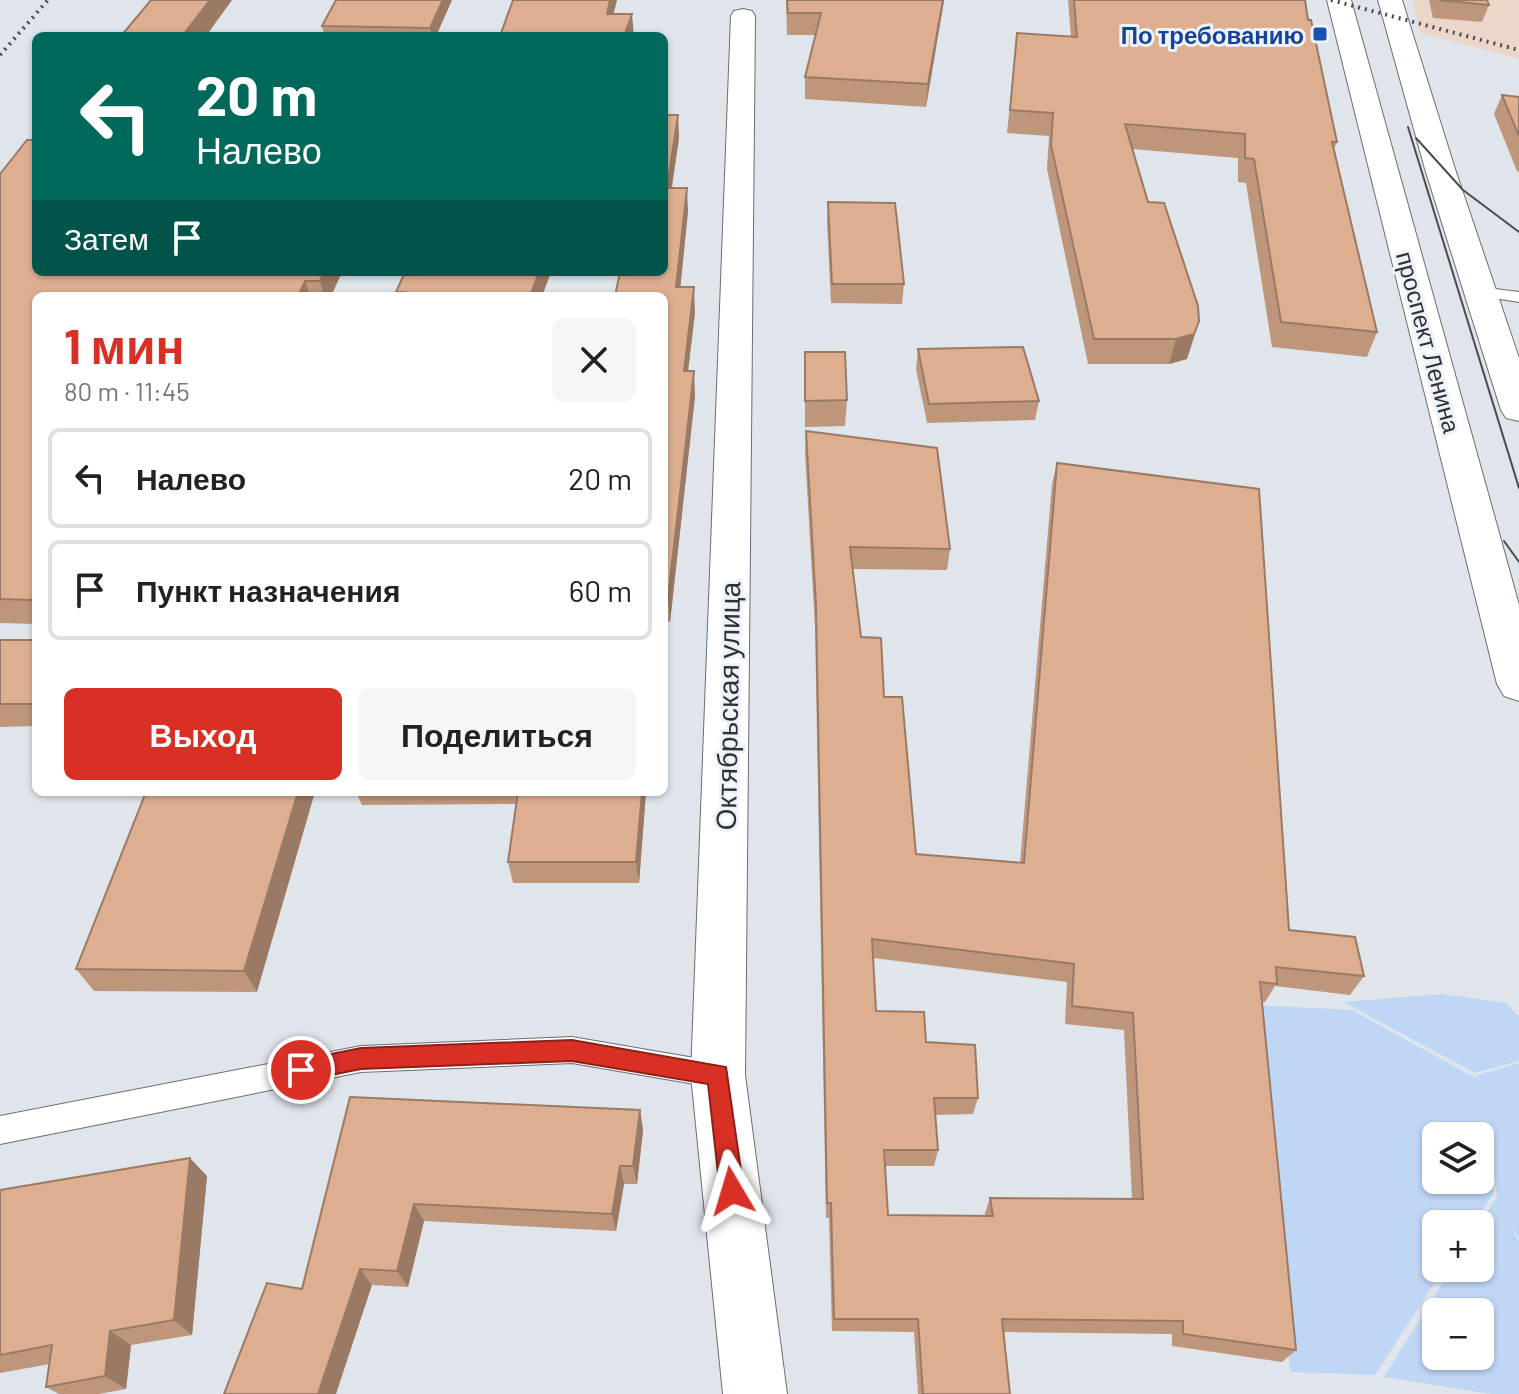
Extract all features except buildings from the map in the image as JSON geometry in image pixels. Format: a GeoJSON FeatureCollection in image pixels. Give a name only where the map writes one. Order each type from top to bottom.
{"type":"FeatureCollection","features":[{"type":"Feature","properties":{"kind":"main road","name":"проспект Ленина"},"geometry":{"type":"LineString","coordinates":[[1339,0],[1519,684]]}},
{"type":"Feature","properties":{"kind":"main road"},"geometry":{"type":"LineString","coordinates":[[1390,0],[1440,169],[1519,410]]}},
{"type":"Feature","properties":{"kind":"main road","name":"Октябрьская улица"},"geometry":{"type":"LineString","coordinates":[[743,16],[718,1075],[755,1394]]}},
{"type":"Feature","properties":{"kind":"lane"},"geometry":{"type":"LineString","coordinates":[[1480,292],[1519,297]]}},
{"type":"Feature","properties":{"kind":"lane"},"geometry":{"type":"LineString","coordinates":[[0,1130],[361,1059],[572,1050],[718,1075]]}},
{"type":"Feature","properties":{"kind":"shaded area"},"geometry":{"type":"Polygon","coordinates":[[[1412,0],[1519,0],[1519,59],[1420,33],[1412,0]]]}},
{"type":"Feature","properties":{"kind":"shaded area"},"geometry":{"type":"Polygon","coordinates":[[[1442,994],[1506,1003],[1519,1017],[1519,1061],[1475,1073],[1343,1002],[1442,994]]]}},
{"type":"Feature","properties":{"kind":"shaded area"},"geometry":{"type":"Polygon","coordinates":[[[1258,1005],[1352,1010],[1483,1082],[1475,1076],[1519,1063],[1519,1239],[1506,1217],[1519,1242],[1519,1394],[1491,1394],[1384,1377],[1422,1316],[1422,1370],[1494,1370],[1494,1298],[1433,1298],[1443,1282],[1494,1282],[1494,1210],[1489,1210],[1497,1197],[1494,1122],[1487,1122],[1486,1114],[1487,1122],[1422,1122],[1422,1194],[1493,1194],[1482,1210],[1422,1210],[1422,1282],[1435,1282],[1375,1375],[1290,1372],[1258,1005]]]}},
{"type":"Feature","properties":{"kind":"tram line"},"geometry":{"type":"LineString","coordinates":[[1408,127],[1519,488]]}},
{"type":"Feature","properties":{"kind":"tram line"},"geometry":{"type":"LineString","coordinates":[[1416,138],[1463,190],[1519,232]]}},
{"type":"Feature","properties":{"kind":"tram line"},"geometry":{"type":"LineString","coordinates":[[1504,541],[1519,562]]}},
{"type":"Feature","properties":{"kind":"railway"},"geometry":{"type":"LineString","coordinates":[[0,55],[48,0]]}},
{"type":"Feature","properties":{"kind":"railway"},"geometry":{"type":"LineString","coordinates":[[1331,0],[1519,50]]}},
{"type":"Feature","properties":{"kind":"place","name":"По требованию"},"geometry":{"type":"Point","coordinates":[1320,34]}},
{"type":"Feature","properties":{"kind":"route"},"geometry":{"type":"LineString","coordinates":[[301,1070],[361,1059],[572,1050],[718,1075],[732,1191]]}}]}
